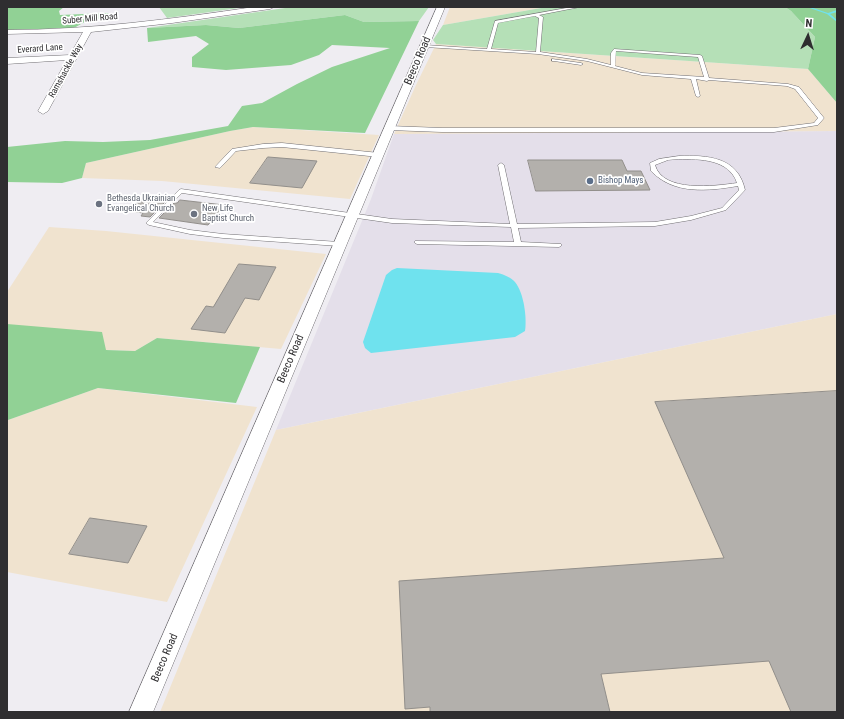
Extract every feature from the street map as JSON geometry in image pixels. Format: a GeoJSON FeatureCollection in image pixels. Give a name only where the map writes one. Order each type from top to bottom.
{"type":"FeatureCollection","features":[{"type":"Feature","properties":{"kind":"street","name":"Suber Mill Road"},"geometry":{"type":"LineString","coordinates":[[7,32],[88,30],[139,25],[270,7]]}},
{"type":"Feature","properties":{"kind":"street","name":"Beeco Road"},"geometry":{"type":"LineString","coordinates":[[142,712],[339,244],[379,155],[389,128],[441,7]]}},
{"type":"Feature","properties":{"kind":"street","name":"Ramshackle Way"},"geometry":{"type":"LineString","coordinates":[[43,111],[88,30]]}},
{"type":"Feature","properties":{"kind":"street","name":"Everard Lane"},"geometry":{"type":"LineString","coordinates":[[7,61],[74,56]]}},
{"type":"Feature","properties":{"kind":"lane"},"geometry":{"type":"LineString","coordinates":[[490,50],[496,22],[578,7]]}},
{"type":"Feature","properties":{"kind":"lane"},"geometry":{"type":"LineString","coordinates":[[535,15],[541,17],[538,53]]}},
{"type":"Feature","properties":{"kind":"lane"},"geometry":{"type":"LineString","coordinates":[[389,128],[457,130],[774,130],[816,124],[821,118],[797,88],[788,85],[642,74],[587,60],[538,53],[425,46]]}},
{"type":"Feature","properties":{"kind":"lane"},"geometry":{"type":"LineString","coordinates":[[613,67],[614,50],[700,56],[708,80]]}},
{"type":"Feature","properties":{"kind":"lane"},"geometry":{"type":"LineString","coordinates":[[547,54],[548,59],[581,64]]}},
{"type":"Feature","properties":{"kind":"lane"},"geometry":{"type":"LineString","coordinates":[[693,78],[698,96]]}},
{"type":"Feature","properties":{"kind":"lane"},"geometry":{"type":"LineString","coordinates":[[218,167],[234,150],[262,146],[282,145],[379,155]]}},
{"type":"Feature","properties":{"kind":"lane"},"geometry":{"type":"LineString","coordinates":[[339,244],[223,236],[190,232],[149,222],[181,191],[352,215],[414,222],[513,226],[655,224],[691,218],[724,209],[742,190],[739,177],[728,165],[712,159],[682,157],[658,160],[652,164],[654,171],[667,181],[684,186],[718,188],[740,184]]}},
{"type":"Feature","properties":{"kind":"lane"},"geometry":{"type":"LineString","coordinates":[[500,165],[518,244]]}},
{"type":"Feature","properties":{"kind":"lane"},"geometry":{"type":"LineString","coordinates":[[418,242],[559,245]]}},
{"type":"Feature","properties":{"kind":"shaded area"},"geometry":{"type":"Polygon","coordinates":[[[450,7],[547,7],[443,25],[450,7]]]}},
{"type":"Feature","properties":{"kind":"shaded area"},"geometry":{"type":"Polygon","coordinates":[[[436,44],[808,69],[837,103],[837,131],[394,134],[436,44]]]}},
{"type":"Feature","properties":{"kind":"shaded area"},"geometry":{"type":"Polygon","coordinates":[[[253,127],[379,135],[350,199],[162,181],[82,178],[86,163],[253,127]]]}},
{"type":"Feature","properties":{"kind":"shaded area"},"geometry":{"type":"Polygon","coordinates":[[[837,131],[837,314],[276,430],[371,199],[394,134],[837,131]]]}},
{"type":"Feature","properties":{"kind":"shaded area"},"geometry":{"type":"Polygon","coordinates":[[[49,227],[106,231],[326,254],[281,349],[157,338],[135,351],[106,350],[7,324],[7,292],[49,227]]]}},
{"type":"Feature","properties":{"kind":"shaded area"},"geometry":{"type":"Polygon","coordinates":[[[837,314],[837,712],[160,712],[276,430],[837,314]]]}},
{"type":"Feature","properties":{"kind":"shaded area"},"geometry":{"type":"Polygon","coordinates":[[[98,388],[257,407],[167,602],[7,572],[8,420],[98,388]]]}},
{"type":"Feature","properties":{"kind":"green space"},"geometry":{"type":"Polygon","coordinates":[[[7,7],[64,7],[59,11],[60,15],[108,13],[110,18],[88,20],[74,28],[7,30],[7,7]]]}},
{"type":"Feature","properties":{"kind":"green space"},"geometry":{"type":"Polygon","coordinates":[[[159,7],[246,7],[167,18],[159,7]]]}},
{"type":"Feature","properties":{"kind":"green space"},"geometry":{"type":"Polygon","coordinates":[[[292,7],[429,7],[419,21],[364,22],[345,15],[239,28],[206,25],[147,28],[292,7]]]}},
{"type":"Feature","properties":{"kind":"green space"},"geometry":{"type":"Polygon","coordinates":[[[547,7],[785,7],[791,11],[815,37],[808,69],[436,44],[433,40],[443,25],[547,7]]]}},
{"type":"Feature","properties":{"kind":"green space"},"geometry":{"type":"Polygon","coordinates":[[[785,7],[837,7],[837,103],[808,69],[815,37],[791,11],[785,7]]]}},
{"type":"Feature","properties":{"kind":"green space"},"geometry":{"type":"Polygon","coordinates":[[[345,15],[364,22],[419,21],[365,133],[253,127],[86,163],[82,178],[62,183],[7,182],[7,147],[65,141],[103,142],[150,140],[228,126],[242,106],[262,103],[332,67],[390,48],[332,45],[319,55],[291,65],[226,70],[192,67],[192,57],[209,44],[196,36],[148,42],[147,28],[206,25],[239,28],[345,15]]]}},
{"type":"Feature","properties":{"kind":"green space"},"geometry":{"type":"Polygon","coordinates":[[[7,324],[102,332],[106,350],[135,351],[157,338],[260,347],[236,403],[98,388],[8,420],[7,425],[7,324]]]}},
{"type":"Feature","properties":{"kind":"water"},"geometry":{"type":"Polygon","coordinates":[[[397,268],[498,273],[507,276],[515,282],[521,292],[526,319],[525,331],[515,337],[371,353],[365,348],[363,342],[386,275],[397,268]]]}},
{"type":"Feature","properties":{"kind":"building"},"geometry":{"type":"Polygon","coordinates":[[[268,157],[317,161],[302,188],[250,183],[268,157]]]}},
{"type":"Feature","properties":{"kind":"building","name":"Bishop Mays"},"geometry":{"type":"Polygon","coordinates":[[[528,160],[622,160],[627,171],[641,171],[650,190],[536,191],[528,160]]]}},
{"type":"Feature","properties":{"kind":"building"},"geometry":{"type":"Polygon","coordinates":[[[141,199],[165,202],[150,217],[141,216],[143,213],[129,211],[141,199]]]}},
{"type":"Feature","properties":{"kind":"building","name":"New Life Baptist Church"},"geometry":{"type":"Polygon","coordinates":[[[180,200],[224,205],[208,225],[159,218],[174,203],[177,203],[180,200]]]}},
{"type":"Feature","properties":{"kind":"building"},"geometry":{"type":"Polygon","coordinates":[[[239,264],[276,267],[259,300],[245,298],[225,333],[191,329],[206,306],[213,307],[239,264]]]}},
{"type":"Feature","properties":{"kind":"building"},"geometry":{"type":"Polygon","coordinates":[[[837,391],[837,712],[791,712],[769,661],[601,674],[610,712],[430,712],[430,707],[405,709],[399,581],[724,558],[655,402],[837,391]]]}},
{"type":"Feature","properties":{"kind":"building"},"geometry":{"type":"Polygon","coordinates":[[[90,518],[147,526],[128,563],[69,554],[90,518]]]}},
{"type":"Feature","properties":{"kind":"waterway"},"geometry":{"type":"LineString","coordinates":[[808,7],[828,14]]}},
{"type":"Feature","properties":{"kind":"waterway"},"geometry":{"type":"LineString","coordinates":[[828,14],[837,11]]}},
{"type":"Feature","properties":{"kind":"waterway"},"geometry":{"type":"LineString","coordinates":[[828,14],[837,21]]}},
{"type":"Feature","properties":{"kind":"place","name":"Bishop Mays"},"geometry":{"type":"Point","coordinates":[590,181]}},
{"type":"Feature","properties":{"kind":"place","name":"Bethesda Ukrainian Evangelical Church"},"geometry":{"type":"Point","coordinates":[99,204]}},
{"type":"Feature","properties":{"kind":"place","name":"New Life Baptist Church"},"geometry":{"type":"Point","coordinates":[194,214]}}]}
